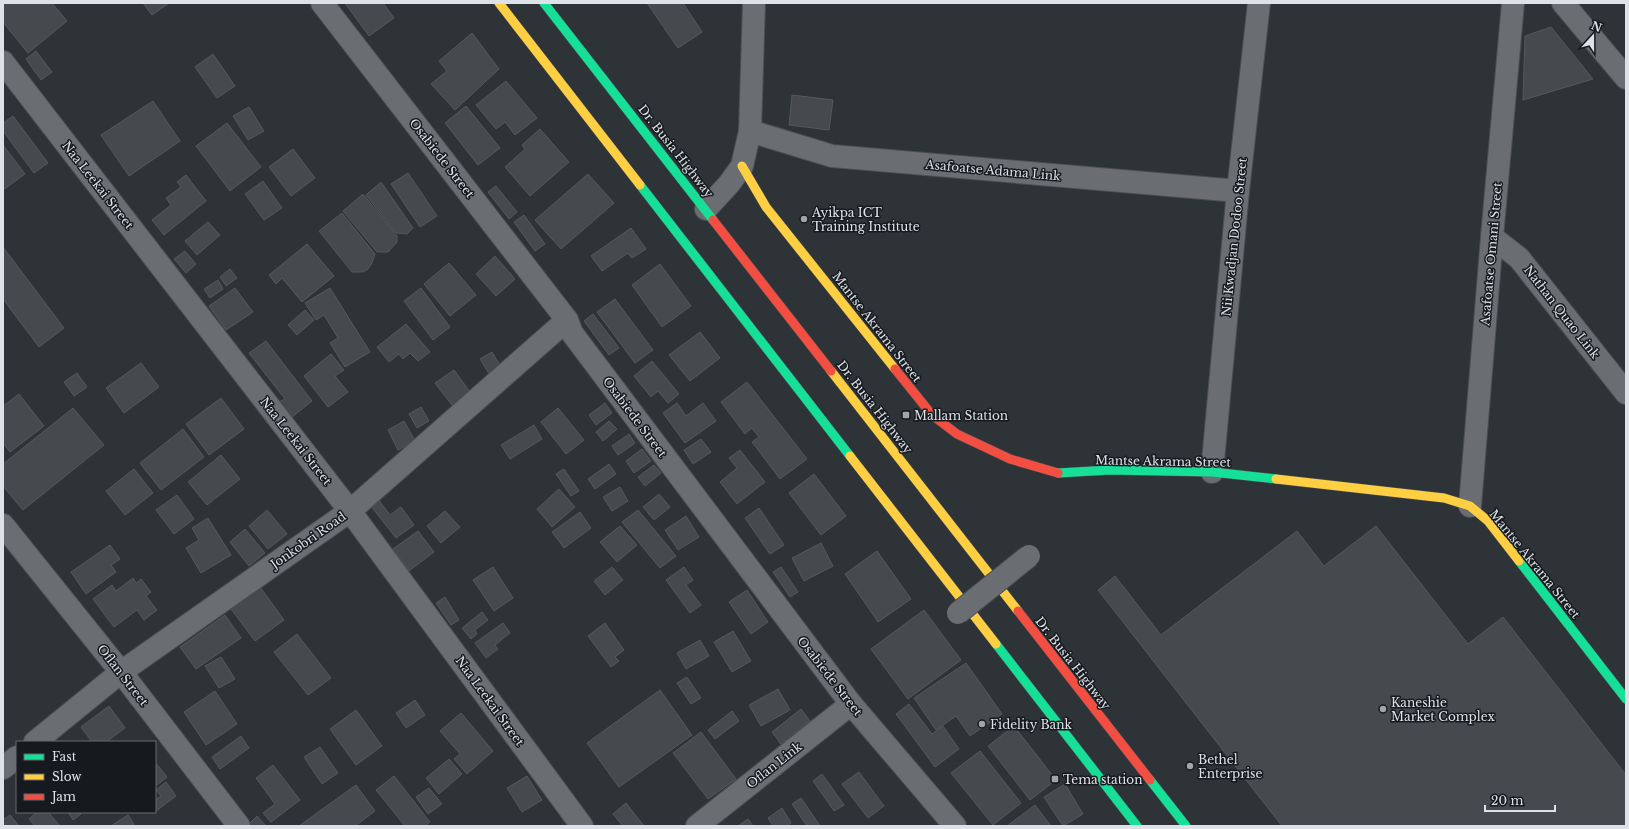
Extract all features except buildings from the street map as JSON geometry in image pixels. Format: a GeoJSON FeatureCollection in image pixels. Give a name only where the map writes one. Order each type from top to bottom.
{"type":"FeatureCollection","features":[{"type":"Feature","properties":{"kind":"main road"},"geometry":{"type":"LineString","coordinates":[[499,3],[1137,826]]}},
{"type":"Feature","properties":{"kind":"main road","name":"Dr. Busia Highway"},"geometry":{"type":"LineString","coordinates":[[544,3],[1186,826]]}},
{"type":"Feature","properties":{"kind":"main road","name":"Mantse Akrama Street"},"geometry":{"type":"LineString","coordinates":[[742,166],[766,207],[932,415],[957,434],[1010,459],[1055,473],[1110,470],[1212,472],[1444,498],[1470,506],[1488,521],[1515,554],[1626,699]]}},
{"type":"Feature","properties":{"kind":"street","name":"Osabiede Street"},"geometry":{"type":"LineString","coordinates":[[322,3],[567,320],[572,333],[851,704],[956,826]]}},
{"type":"Feature","properties":{"kind":"street"},"geometry":{"type":"LineString","coordinates":[[706,209],[729,184],[742,166],[750,132],[754,3]]}},
{"type":"Feature","properties":{"kind":"street","name":"Nii Kwadjan Dodoo Street"},"geometry":{"type":"LineString","coordinates":[[1212,472],[1238,191],[1259,3]]}},
{"type":"Feature","properties":{"kind":"street","name":"Asafoatse Omani Street"},"geometry":{"type":"LineString","coordinates":[[1470,506],[1513,3]]}},
{"type":"Feature","properties":{"kind":"street"},"geometry":{"type":"LineString","coordinates":[[1563,3],[1626,78]]}},
{"type":"Feature","properties":{"kind":"street","name":"Naa Leekai Street"},"geometry":{"type":"LineString","coordinates":[[3,62],[350,511],[582,826]]}},
{"type":"Feature","properties":{"kind":"street","name":"Asafoatse Adama Link"},"geometry":{"type":"LineString","coordinates":[[750,132],[832,156],[1238,191]]}},
{"type":"Feature","properties":{"kind":"street","name":"Nathan Quao Link"},"geometry":{"type":"LineString","coordinates":[[1492,237],[1519,258],[1626,393]]}},
{"type":"Feature","properties":{"kind":"street","name":"Jonkobri Road"},"geometry":{"type":"LineString","coordinates":[[36,741],[121,672],[350,511],[567,320]]}},
{"type":"Feature","properties":{"kind":"street","name":"Oflan Street"},"geometry":{"type":"LineString","coordinates":[[3,525],[121,672],[239,826]]}},
{"type":"Feature","properties":{"kind":"street"},"geometry":{"type":"LineString","coordinates":[[958,613],[1029,556]]}},
{"type":"Feature","properties":{"kind":"street","name":"Oflan Link"},"geometry":{"type":"LineString","coordinates":[[697,826],[851,704]]}},
{"type":"Feature","properties":{"kind":"street"},"geometry":{"type":"LineString","coordinates":[[3,768],[16,758]]}},
{"type":"Feature","properties":{"kind":"traffic: fast"},"geometry":{"type":"LineString","coordinates":[[544,3],[713,220]]}},
{"type":"Feature","properties":{"kind":"traffic: fast"},"geometry":{"type":"LineString","coordinates":[[640,185],[850,456]]}},
{"type":"Feature","properties":{"kind":"traffic: fast"},"geometry":{"type":"LineString","coordinates":[[1058,473],[1110,470],[1212,472],[1276,479]]}},
{"type":"Feature","properties":{"kind":"traffic: fast"},"geometry":{"type":"LineString","coordinates":[[1519,561],[1626,699]]}},
{"type":"Feature","properties":{"kind":"traffic: fast"},"geometry":{"type":"LineString","coordinates":[[996,644],[1137,826]]}},
{"type":"Feature","properties":{"kind":"traffic: fast"},"geometry":{"type":"LineString","coordinates":[[1150,780],[1186,826]]}},
{"type":"Feature","properties":{"kind":"traffic: slow"},"geometry":{"type":"LineString","coordinates":[[499,3],[640,185]]}},
{"type":"Feature","properties":{"kind":"traffic: slow"},"geometry":{"type":"LineString","coordinates":[[742,166],[766,207],[895,369]]}},
{"type":"Feature","properties":{"kind":"traffic: slow"},"geometry":{"type":"LineString","coordinates":[[831,371],[1018,611]]}},
{"type":"Feature","properties":{"kind":"traffic: slow"},"geometry":{"type":"LineString","coordinates":[[850,456],[996,644]]}},
{"type":"Feature","properties":{"kind":"traffic: slow"},"geometry":{"type":"LineString","coordinates":[[1276,479],[1444,498],[1470,506],[1488,521],[1519,561]]}},
{"type":"Feature","properties":{"kind":"traffic: jam"},"geometry":{"type":"LineString","coordinates":[[713,220],[831,371]]}},
{"type":"Feature","properties":{"kind":"traffic: jam"},"geometry":{"type":"LineString","coordinates":[[895,369],[932,415],[957,434],[1010,459],[1058,473]]}},
{"type":"Feature","properties":{"kind":"traffic: jam"},"geometry":{"type":"LineString","coordinates":[[1018,611],[1150,780]]}},
{"type":"Feature","properties":{"kind":"place","name":"Ayikpa ICT Training Institute"},"geometry":{"type":"Point","coordinates":[804,219]}},
{"type":"Feature","properties":{"kind":"place","name":"Mallam Station"},"geometry":{"type":"Point","coordinates":[906,415]}},
{"type":"Feature","properties":{"kind":"place","name":"Kaneshie Market Complex"},"geometry":{"type":"Point","coordinates":[1383,709]}},
{"type":"Feature","properties":{"kind":"place","name":"Fidelity Bank"},"geometry":{"type":"Point","coordinates":[982,724]}},
{"type":"Feature","properties":{"kind":"place","name":"Bethel Enterprise"},"geometry":{"type":"Point","coordinates":[1190,766]}},
{"type":"Feature","properties":{"kind":"place","name":"Tema station"},"geometry":{"type":"Point","coordinates":[1055,779]}}]}
